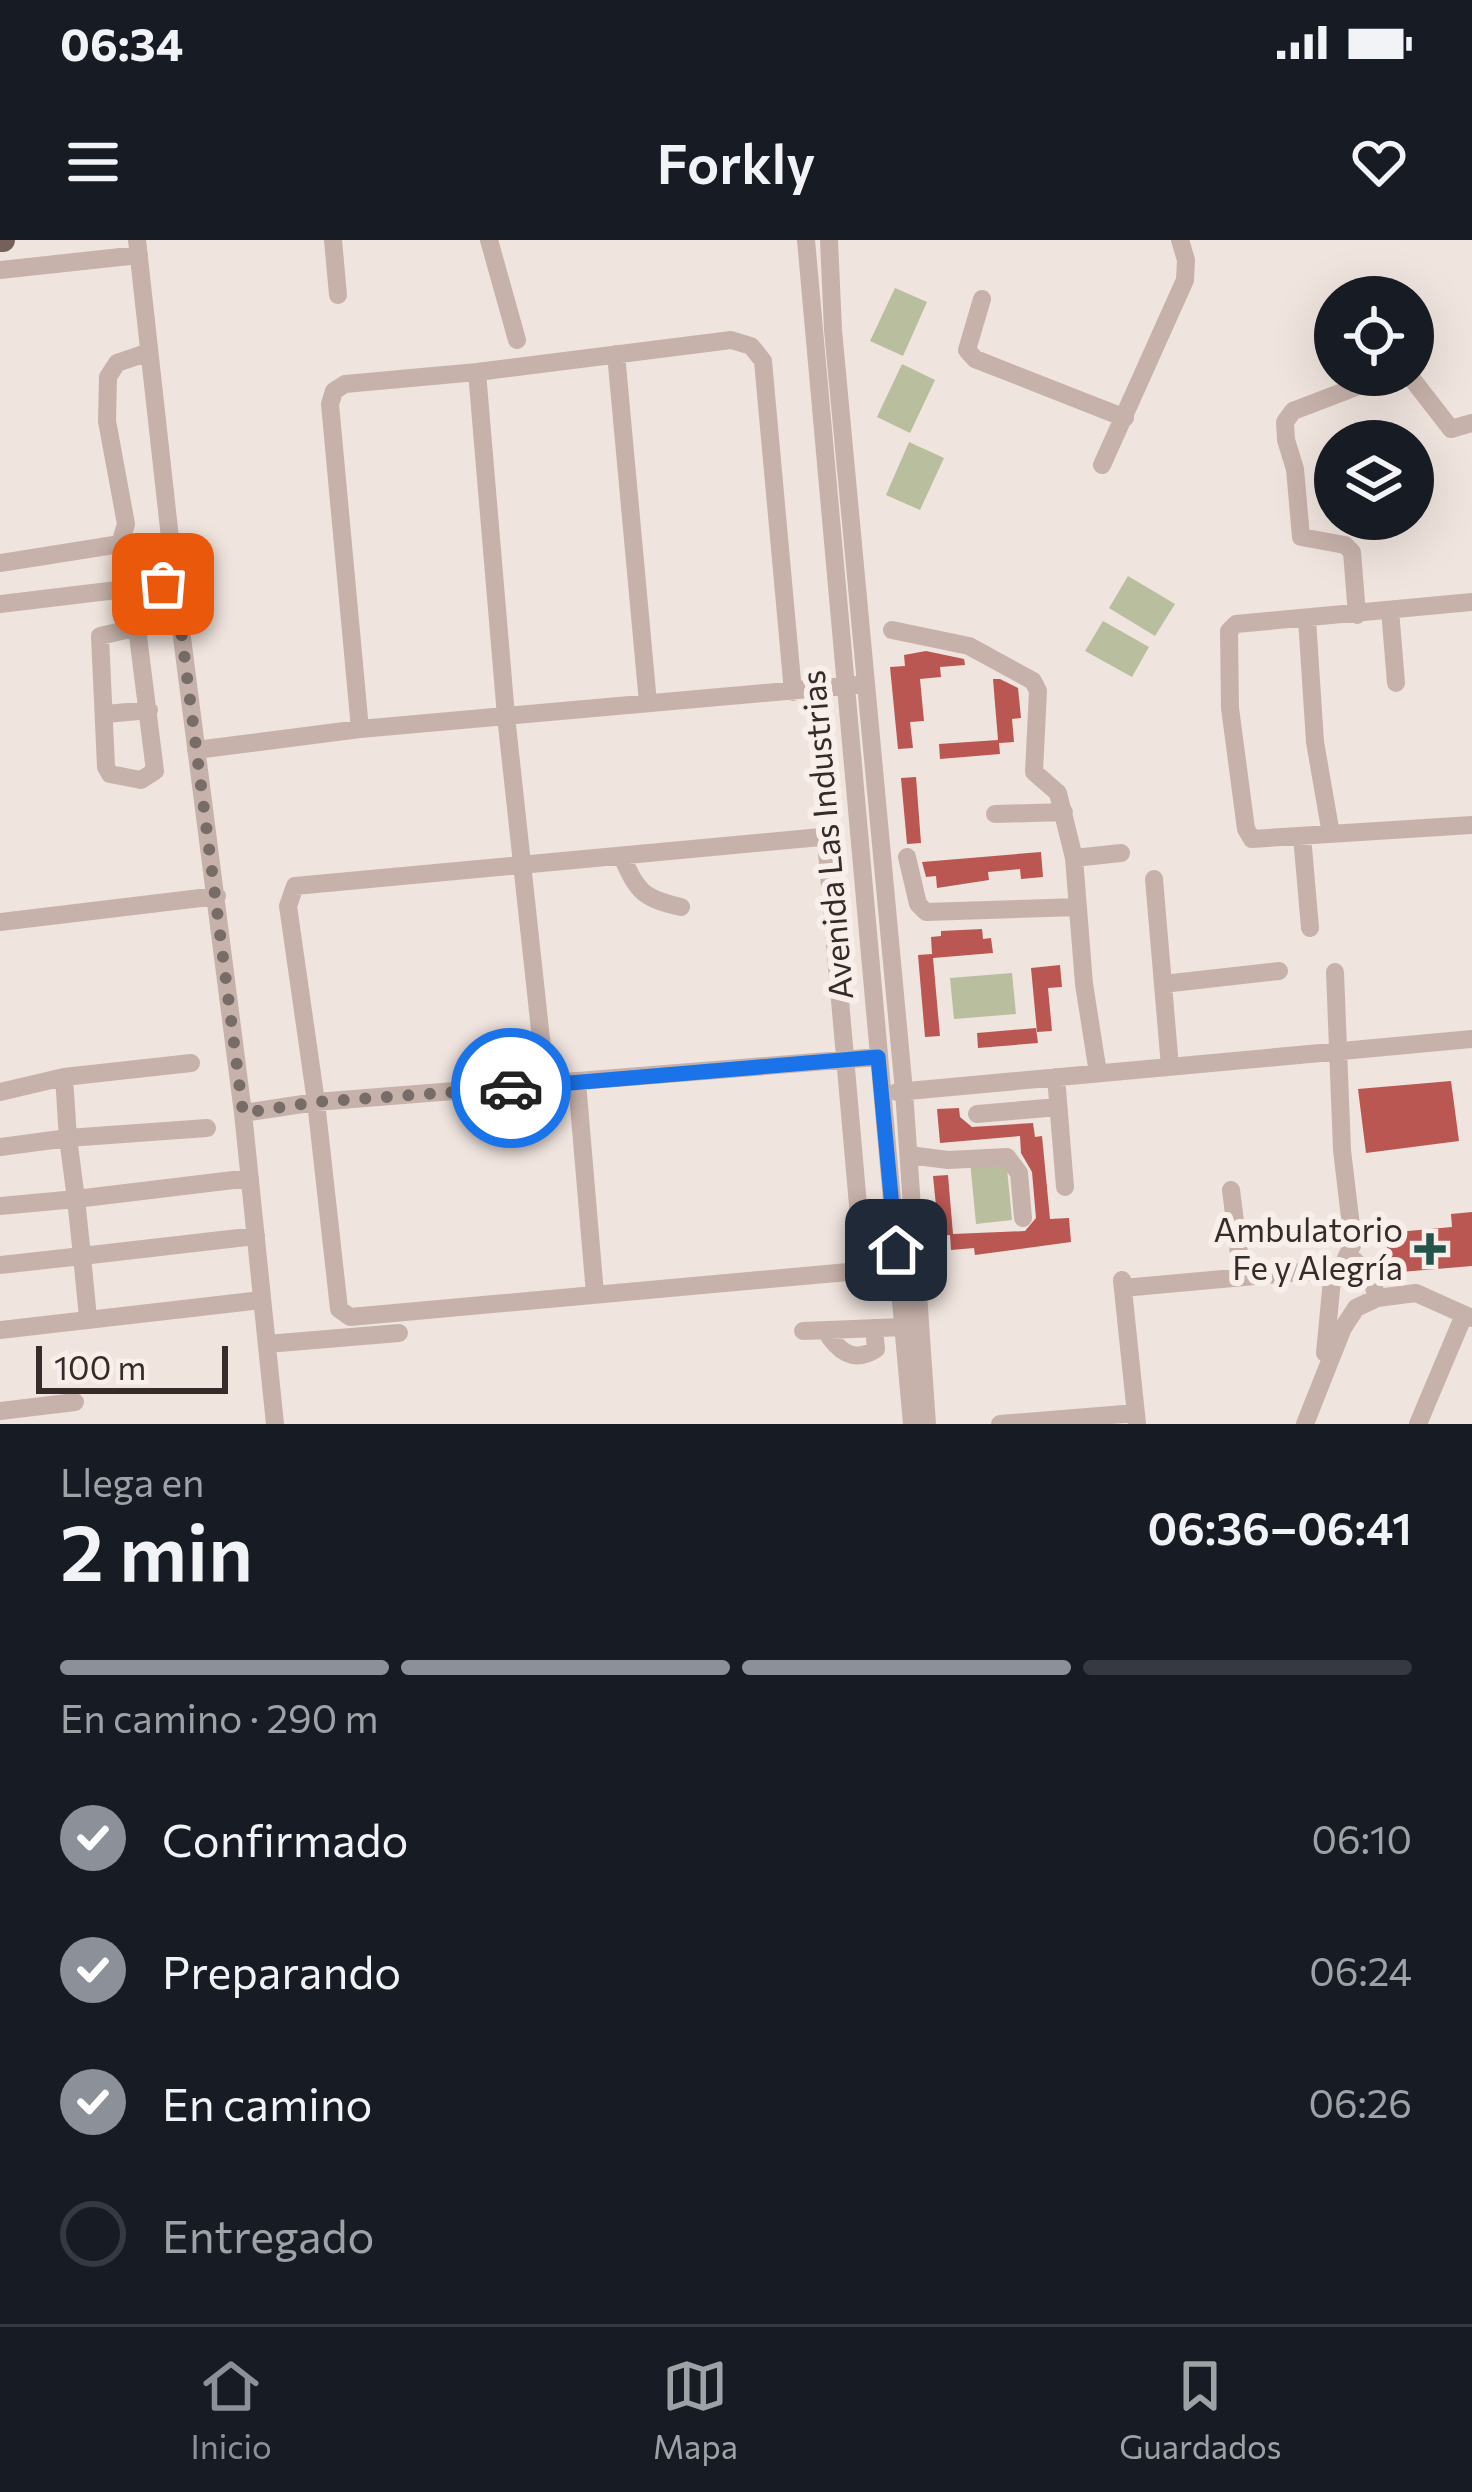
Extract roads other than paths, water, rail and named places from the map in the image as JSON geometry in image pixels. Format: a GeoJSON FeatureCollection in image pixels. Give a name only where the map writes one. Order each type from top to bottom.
{"type":"FeatureCollection","features":[{"type":"Feature","properties":{"kind":"street"},"geometry":{"type":"LineString","coordinates":[[333,240],[338,295]]}},
{"type":"Feature","properties":{"kind":"street"},"geometry":{"type":"LineString","coordinates":[[489,240],[517,340]]}},
{"type":"Feature","properties":{"kind":"street","name":"Avenida Las Industrias"},"geometry":{"type":"LineString","coordinates":[[806,240],[912,1424]]}},
{"type":"Feature","properties":{"kind":"street","name":"Avenida Las Industrias"},"geometry":{"type":"LineString","coordinates":[[830,240],[833,330],[904,1091],[927,1424]]}},
{"type":"Feature","properties":{"kind":"street"},"geometry":{"type":"LineString","coordinates":[[1102,465],[1185,280],[1180,240]]}},
{"type":"Feature","properties":{"kind":"street"},"geometry":{"type":"LineString","coordinates":[[0,270],[138,247],[169,584],[218,896],[275,1424]]}},
{"type":"Feature","properties":{"kind":"street"},"geometry":{"type":"LineString","coordinates":[[982,299],[968,338],[967,350],[975,359],[1125,418]]}},
{"type":"Feature","properties":{"kind":"street"},"geometry":{"type":"LineString","coordinates":[[360,729],[330,404],[334,391],[345,384],[731,340],[752,346],[763,362],[793,692]]}},
{"type":"Feature","properties":{"kind":"street"},"geometry":{"type":"LineString","coordinates":[[0,563],[120,544],[126,524],[107,421],[108,377],[117,363],[149,352]]}},
{"type":"Feature","properties":{"kind":"street"},"geometry":{"type":"LineString","coordinates":[[616,354],[648,703]]}},
{"type":"Feature","properties":{"kind":"street"},"geometry":{"type":"LineString","coordinates":[[477,372],[506,716],[545,1085]]}},
{"type":"Feature","properties":{"kind":"street"},"geometry":{"type":"LineString","coordinates":[[1332,396],[1293,411],[1285,422],[1286,440],[1295,469],[1300,537],[1345,545],[1352,552],[1357,615]]}},
{"type":"Feature","properties":{"kind":"street"},"geometry":{"type":"LineString","coordinates":[[1425,396],[1450,429],[1472,423]]}},
{"type":"Feature","properties":{"kind":"street"},"geometry":{"type":"LineString","coordinates":[[0,604],[169,584]]}},
{"type":"Feature","properties":{"kind":"street"},"geometry":{"type":"LineString","coordinates":[[137,628],[155,771],[141,780],[110,774],[103,733],[100,636],[165,621],[169,584]]}},
{"type":"Feature","properties":{"kind":"street"},"geometry":{"type":"LineString","coordinates":[[1472,602],[1236,624],[1229,631],[1230,708],[1246,829],[1252,839],[1472,825]]}},
{"type":"Feature","properties":{"kind":"street"},"geometry":{"type":"LineString","coordinates":[[1390,610],[1396,683]]}},
{"type":"Feature","properties":{"kind":"street"},"geometry":{"type":"LineString","coordinates":[[1307,619],[1315,742],[1331,834]]}},
{"type":"Feature","properties":{"kind":"street"},"geometry":{"type":"LineString","coordinates":[[892,630],[969,646],[1033,681],[1038,692],[1034,772],[1058,793],[1074,858],[1084,984],[1098,1073]]}},
{"type":"Feature","properties":{"kind":"street"},"geometry":{"type":"LineString","coordinates":[[196,750],[360,729],[866,683]]}},
{"type":"Feature","properties":{"kind":"street"},"geometry":{"type":"LineString","coordinates":[[106,714],[149,710]]}},
{"type":"Feature","properties":{"kind":"street"},"geometry":{"type":"LineString","coordinates":[[995,814],[1064,812]]}},
{"type":"Feature","properties":{"kind":"street"},"geometry":{"type":"LineString","coordinates":[[1302,836],[1310,928]]}},
{"type":"Feature","properties":{"kind":"street"},"geometry":{"type":"LineString","coordinates":[[820,837],[826,841],[862,1262],[859,1271],[350,1317],[339,1309],[289,894],[296,886],[622,857],[820,837]]}},
{"type":"Feature","properties":{"kind":"street"},"geometry":{"type":"LineString","coordinates":[[1074,858],[1121,853]]}},
{"type":"Feature","properties":{"kind":"street"},"geometry":{"type":"LineString","coordinates":[[622,857],[635,885],[651,900],[681,907]]}},
{"type":"Feature","properties":{"kind":"street"},"geometry":{"type":"LineString","coordinates":[[907,857],[918,904],[926,912],[1078,908]]}},
{"type":"Feature","properties":{"kind":"street"},"geometry":{"type":"LineString","coordinates":[[1154,879],[1170,1066]]}},
{"type":"Feature","properties":{"kind":"street"},"geometry":{"type":"LineString","coordinates":[[0,922],[218,896]]}},
{"type":"Feature","properties":{"kind":"street"},"geometry":{"type":"LineString","coordinates":[[1163,984],[1280,971]]}},
{"type":"Feature","properties":{"kind":"street"},"geometry":{"type":"LineString","coordinates":[[1000,1424],[1137,1419],[1122,1282],[1242,1277],[1344,1263],[1353,1243],[1342,1150],[1335,972]]}},
{"type":"Feature","properties":{"kind":"street"},"geometry":{"type":"LineString","coordinates":[[881,1093],[1472,1039]]}},
{"type":"Feature","properties":{"kind":"street"},"geometry":{"type":"LineString","coordinates":[[243,1113],[316,1102],[878,1057]]}},
{"type":"Feature","properties":{"kind":"street"},"geometry":{"type":"LineString","coordinates":[[0,1091],[64,1078],[191,1064]]}},
{"type":"Feature","properties":{"kind":"street"},"geometry":{"type":"LineString","coordinates":[[1056,1077],[1065,1187]]}},
{"type":"Feature","properties":{"kind":"street"},"geometry":{"type":"LineString","coordinates":[[64,1078],[88,1318]]}},
{"type":"Feature","properties":{"kind":"street"},"geometry":{"type":"LineString","coordinates":[[577,1082],[595,1294]]}},
{"type":"Feature","properties":{"kind":"street"},"geometry":{"type":"LineString","coordinates":[[977,1114],[1058,1107]]}},
{"type":"Feature","properties":{"kind":"street"},"geometry":{"type":"LineString","coordinates":[[0,1147],[207,1128]]}},
{"type":"Feature","properties":{"kind":"street"},"geometry":{"type":"LineString","coordinates":[[909,1155],[947,1160],[1007,1157],[1019,1173],[1023,1219]]}},
{"type":"Feature","properties":{"kind":"street"},"geometry":{"type":"LineString","coordinates":[[0,1207],[250,1178]]}},
{"type":"Feature","properties":{"kind":"street"},"geometry":{"type":"LineString","coordinates":[[1231,1190],[1242,1277]]}},
{"type":"Feature","properties":{"kind":"street"},"geometry":{"type":"LineString","coordinates":[[0,1264],[256,1236]]}},
{"type":"Feature","properties":{"kind":"street"},"geometry":{"type":"LineString","coordinates":[[1349,1255],[1371,1277],[1377,1298]]}},
{"type":"Feature","properties":{"kind":"street"},"geometry":{"type":"LineString","coordinates":[[1324,1375],[1333,1268]]}},
{"type":"Feature","properties":{"kind":"street"},"geometry":{"type":"LineString","coordinates":[[1305,1424],[1349,1316],[1377,1298],[1416,1293],[1468,1316],[1418,1424]]}},
{"type":"Feature","properties":{"kind":"street"},"geometry":{"type":"LineString","coordinates":[[0,1330],[261,1300]]}},
{"type":"Feature","properties":{"kind":"street"},"geometry":{"type":"LineString","coordinates":[[803,1331],[825,1330],[836,1347],[852,1356],[876,1349],[874,1328],[903,1327]]}},
{"type":"Feature","properties":{"kind":"street"},"geometry":{"type":"LineString","coordinates":[[267,1344],[399,1333]]}},
{"type":"Feature","properties":{"kind":"street"},"geometry":{"type":"LineString","coordinates":[[0,1411],[75,1402]]}},
{"type":"Feature","properties":{"kind":"place","name":"Ambulatorio Fe y Alegría"},"geometry":{"type":"Point","coordinates":[1430,1249]}}]}
